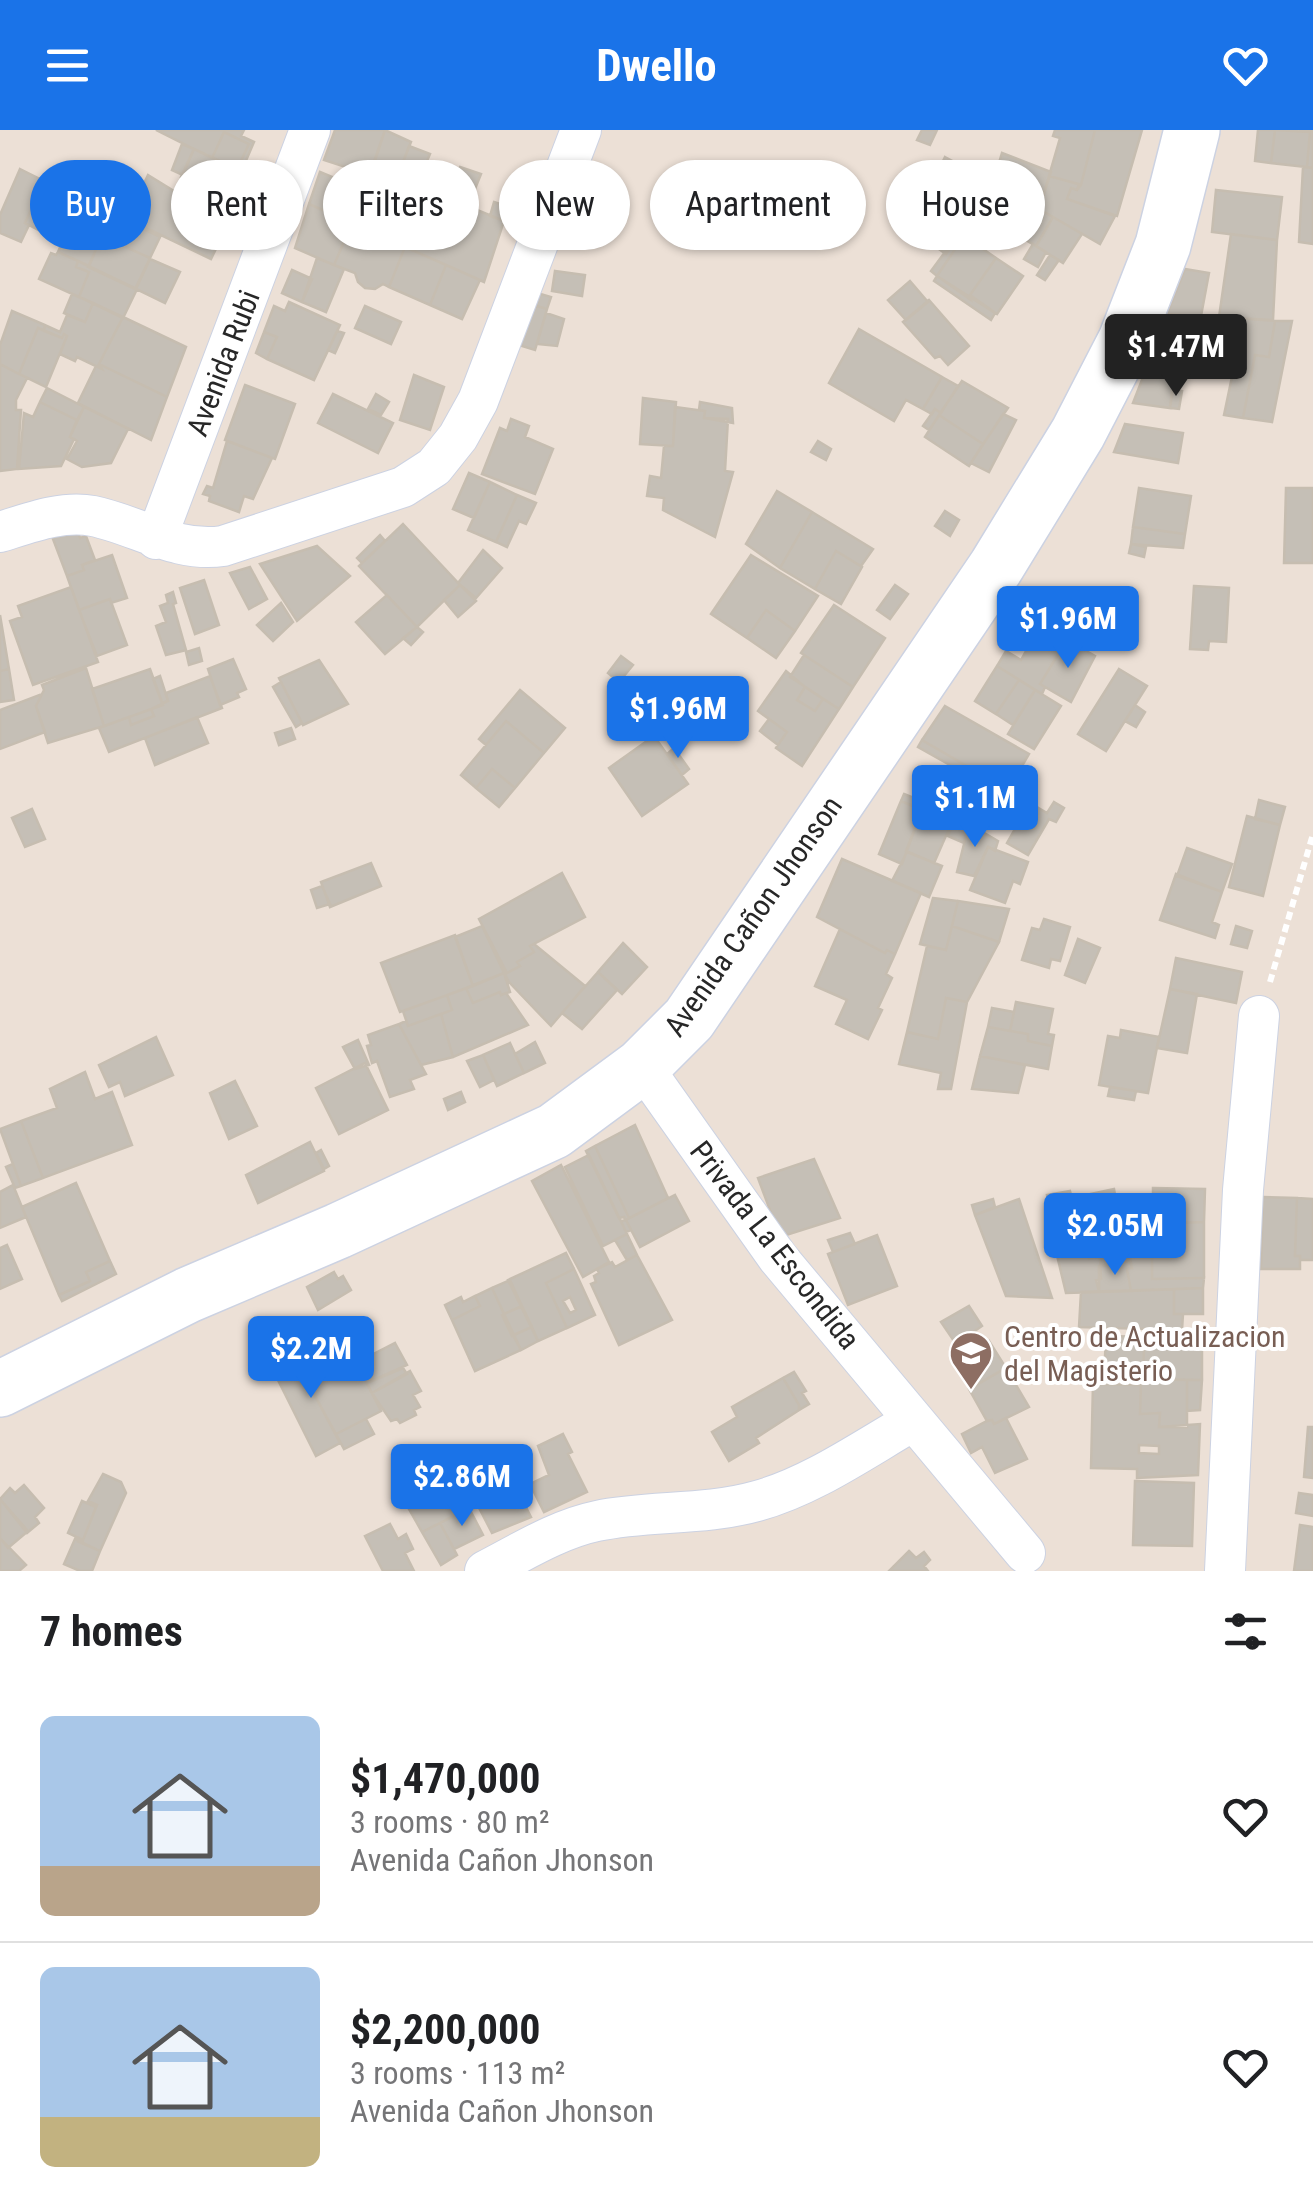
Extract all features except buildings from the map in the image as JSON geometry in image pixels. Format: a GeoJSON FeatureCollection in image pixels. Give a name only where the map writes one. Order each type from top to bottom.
{"type":"FeatureCollection","features":[{"type":"Feature","properties":{"kind":"main road","name":"Avenida Cañon Jhonson"},"geometry":{"type":"LineString","coordinates":[[0,1389],[188,1295],[554,1131],[642,1066],[689,1019],[996,567],[1078,433],[1126,340],[1164,245],[1192,130]]}},
{"type":"Feature","properties":{"kind":"street","name":"Avenida Rubi"},"geometry":{"type":"LineString","coordinates":[[156,539],[310,130]]}},
{"type":"Feature","properties":{"kind":"street"},"geometry":{"type":"LineString","coordinates":[[0,532],[36,520],[90,515],[156,539],[208,548],[223,546],[403,487],[434,467],[458,438],[478,402],[581,130]]}},
{"type":"Feature","properties":{"kind":"street"},"geometry":{"type":"LineString","coordinates":[[1225,1571],[1242,1210],[1260,1016]]}},
{"type":"Feature","properties":{"kind":"street","name":"Privada La Escondida"},"geometry":{"type":"LineString","coordinates":[[642,1066],[778,1258],[1025,1553]]}},
{"type":"Feature","properties":{"kind":"street"},"geometry":{"type":"LineString","coordinates":[[485,1571],[555,1536],[596,1521],[713,1510],[760,1500],[817,1475],[914,1421]]}},
{"type":"Feature","properties":{"kind":"path"},"geometry":{"type":"LineString","coordinates":[[1260,1016],[1313,834]]}},
{"type":"Feature","properties":{"kind":"place","name":"Centro de Actualizacion del Magisterio"},"geometry":{"type":"Point","coordinates":[971,1391]}}]}
